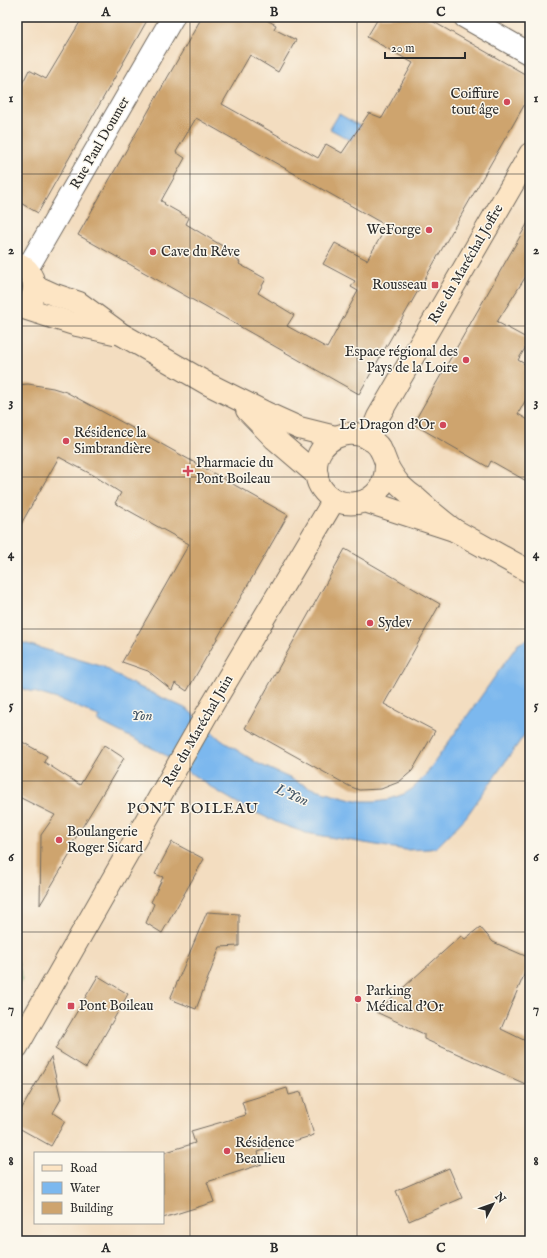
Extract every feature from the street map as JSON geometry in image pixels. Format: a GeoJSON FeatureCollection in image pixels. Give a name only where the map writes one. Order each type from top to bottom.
{"type":"FeatureCollection","features":[{"type":"Feature","properties":{"kind":"main road","name":"Rue du Maréchal Joffre"},"geometry":{"type":"LineString","coordinates":[[369,439],[378,417],[530,154]]}},
{"type":"Feature","properties":{"kind":"main road"},"geometry":{"type":"LineString","coordinates":[[26,273],[32,298],[21,310],[77,325],[121,334]]}},
{"type":"Feature","properties":{"kind":"main road"},"geometry":{"type":"LineString","coordinates":[[26,273],[55,295],[79,303],[121,334],[208,384],[299,428],[335,438]]}},
{"type":"Feature","properties":{"kind":"main road"},"geometry":{"type":"LineString","coordinates":[[208,384],[251,413],[275,438],[317,475]]}},
{"type":"Feature","properties":{"kind":"main road"},"geometry":{"type":"LineString","coordinates":[[347,434],[364,436],[369,439],[381,450],[386,464],[387,472],[378,493],[365,502],[353,504],[334,500],[324,492],[318,481],[317,462],[321,450],[330,441],[347,434]]}},
{"type":"Feature","properties":{"kind":"main road"},"geometry":{"type":"LineString","coordinates":[[386,464],[401,486],[454,530],[530,572]]}},
{"type":"Feature","properties":{"kind":"main road","name":"Rue du Maréchal Juin"},"geometry":{"type":"LineString","coordinates":[[17,1047],[208,712],[334,500]]}},
{"type":"Feature","properties":{"kind":"main road"},"geometry":{"type":"LineString","coordinates":[[365,502],[454,530]]}},
{"type":"Feature","properties":{"kind":"street","name":"Rue Paul Doumer"},"geometry":{"type":"LineString","coordinates":[[26,273],[173,17]]}},
{"type":"Feature","properties":{"kind":"street"},"geometry":{"type":"LineString","coordinates":[[465,17],[530,54]]}},
{"type":"Feature","properties":{"kind":"green space"},"geometry":{"type":"Polygon","coordinates":[[[17,958],[22,979],[17,987],[17,958]]]}},
{"type":"Feature","properties":{"kind":"water"},"geometry":{"type":"Polygon","coordinates":[[[339,114],[367,130],[358,144],[330,129],[339,114]]]}},
{"type":"Feature","properties":{"kind":"water"},"geometry":{"type":"Polygon","coordinates":[[[530,638],[530,727],[466,817],[440,844],[435,848],[429,849],[406,850],[329,837],[306,833],[278,823],[244,807],[212,788],[162,753],[98,721],[100,717],[64,701],[17,687],[17,641],[104,667],[126,681],[187,709],[221,740],[259,764],[311,788],[351,799],[376,801],[390,799],[404,794],[412,789],[424,777],[518,644],[530,638]]]}},
{"type":"Feature","properties":{"kind":"building"},"geometry":{"type":"Polygon","coordinates":[[[83,17],[149,17],[38,213],[17,201],[17,94],[29,70],[46,79],[83,17]]]}},
{"type":"Feature","properties":{"kind":"building"},"geometry":{"type":"Polygon","coordinates":[[[202,17],[261,17],[276,25],[274,29],[296,40],[278,72],[250,55],[222,104],[318,158],[326,144],[342,153],[369,113],[382,118],[413,63],[367,37],[379,17],[425,17],[530,77],[530,95],[359,394],[78,235],[202,17]],[[196,118],[176,152],[185,158],[161,201],[189,218],[186,224],[224,247],[222,249],[240,262],[239,264],[266,279],[258,293],[294,315],[287,326],[327,348],[358,291],[351,287],[355,281],[323,264],[335,243],[367,260],[387,226],[196,118]]]}},
{"type":"Feature","properties":{"kind":"building"},"geometry":{"type":"Polygon","coordinates":[[[530,219],[530,270],[497,322],[530,340],[518,360],[530,367],[530,392],[518,414],[530,421],[530,483],[491,461],[488,467],[413,424],[530,219]]]}},
{"type":"Feature","properties":{"kind":"building"},"geometry":{"type":"Polygon","coordinates":[[[28,384],[53,388],[66,392],[288,515],[187,691],[175,683],[172,690],[148,671],[122,662],[189,544],[115,503],[121,493],[93,475],[59,457],[17,531],[17,385],[28,384]]]}},
{"type":"Feature","properties":{"kind":"building"},"geometry":{"type":"Polygon","coordinates":[[[345,549],[440,604],[384,704],[435,731],[412,771],[399,782],[381,789],[359,790],[349,786],[245,728],[345,549]]]}},
{"type":"Feature","properties":{"kind":"building"},"geometry":{"type":"Polygon","coordinates":[[[17,739],[47,756],[44,762],[80,785],[104,745],[124,758],[72,844],[75,846],[40,905],[41,835],[55,815],[17,796],[17,739]]]}},
{"type":"Feature","properties":{"kind":"building"},"geometry":{"type":"Polygon","coordinates":[[[172,842],[204,859],[162,933],[146,923],[154,904],[151,902],[163,877],[155,874],[172,842]]]}},
{"type":"Feature","properties":{"kind":"building"},"geometry":{"type":"Polygon","coordinates":[[[207,912],[239,914],[239,946],[220,947],[196,1009],[170,999],[207,912]]]}},
{"type":"Feature","properties":{"kind":"building"},"geometry":{"type":"Polygon","coordinates":[[[480,927],[493,942],[530,958],[501,1029],[530,1043],[530,1086],[424,1039],[424,1034],[376,1012],[461,936],[465,939],[480,927]]]}},
{"type":"Feature","properties":{"kind":"building"},"geometry":{"type":"Polygon","coordinates":[[[98,976],[128,994],[86,1068],[55,1049],[98,976]]]}},
{"type":"Feature","properties":{"kind":"building"},"geometry":{"type":"Polygon","coordinates":[[[51,1057],[61,1099],[53,1113],[65,1121],[51,1146],[17,1127],[17,1117],[51,1057]]]}},
{"type":"Feature","properties":{"kind":"building","name":"Résidence Beaulieu"},"geometry":{"type":"Polygon","coordinates":[[[287,1088],[289,1095],[301,1092],[314,1135],[258,1152],[262,1164],[207,1182],[214,1202],[164,1218],[164,1153],[195,1143],[191,1131],[246,1115],[242,1102],[287,1088]]]}},
{"type":"Feature","properties":{"kind":"building"},"geometry":{"type":"Polygon","coordinates":[[[449,1168],[462,1198],[409,1221],[396,1191],[449,1168]]]}},
{"type":"Feature","properties":{"kind":"place","name":"Coiffure tout âge"},"geometry":{"type":"Point","coordinates":[507,102]}},
{"type":"Feature","properties":{"kind":"place","name":"WeForge"},"geometry":{"type":"Point","coordinates":[429,230]}},
{"type":"Feature","properties":{"kind":"place","name":"Cave du Rêve"},"geometry":{"type":"Point","coordinates":[153,252]}},
{"type":"Feature","properties":{"kind":"place","name":"Rousseau"},"geometry":{"type":"Point","coordinates":[435,285]}},
{"type":"Feature","properties":{"kind":"place","name":"Espace régional des Pays de la Loire"},"geometry":{"type":"Point","coordinates":[466,360]}},
{"type":"Feature","properties":{"kind":"place","name":"Le Dragon d'Or"},"geometry":{"type":"Point","coordinates":[443,425]}},
{"type":"Feature","properties":{"kind":"place","name":"Résidence la Simbrandière"},"geometry":{"type":"Point","coordinates":[66,441]}},
{"type":"Feature","properties":{"kind":"place","name":"Pharmacie du Pont Boileau"},"geometry":{"type":"Point","coordinates":[188,471]}},
{"type":"Feature","properties":{"kind":"place","name":"Sydev"},"geometry":{"type":"Point","coordinates":[370,623]}},
{"type":"Feature","properties":{"kind":"place","name":"Boulangerie Roger Sicard"},"geometry":{"type":"Point","coordinates":[59,840]}},
{"type":"Feature","properties":{"kind":"place","name":"Parking Médical d'Or"},"geometry":{"type":"Point","coordinates":[358,999]}},
{"type":"Feature","properties":{"kind":"place","name":"Pont Boileau"},"geometry":{"type":"Point","coordinates":[71,1006]}},
{"type":"Feature","properties":{"kind":"place","name":"Résidence Beaulieu"},"geometry":{"type":"Point","coordinates":[227,1151]}},
{"type":"Feature","properties":{"kind":"district","name":"PONT BOILEAU"},"geometry":{"type":"Point","coordinates":[193,808]}},
{"type":"Feature","properties":{"kind":"water label","name":"Yon"},"geometry":{"type":"Point","coordinates":[142,715]}},
{"type":"Feature","properties":{"kind":"water label","name":"L'Yon"},"geometry":{"type":"Point","coordinates":[292,795]}}]}
